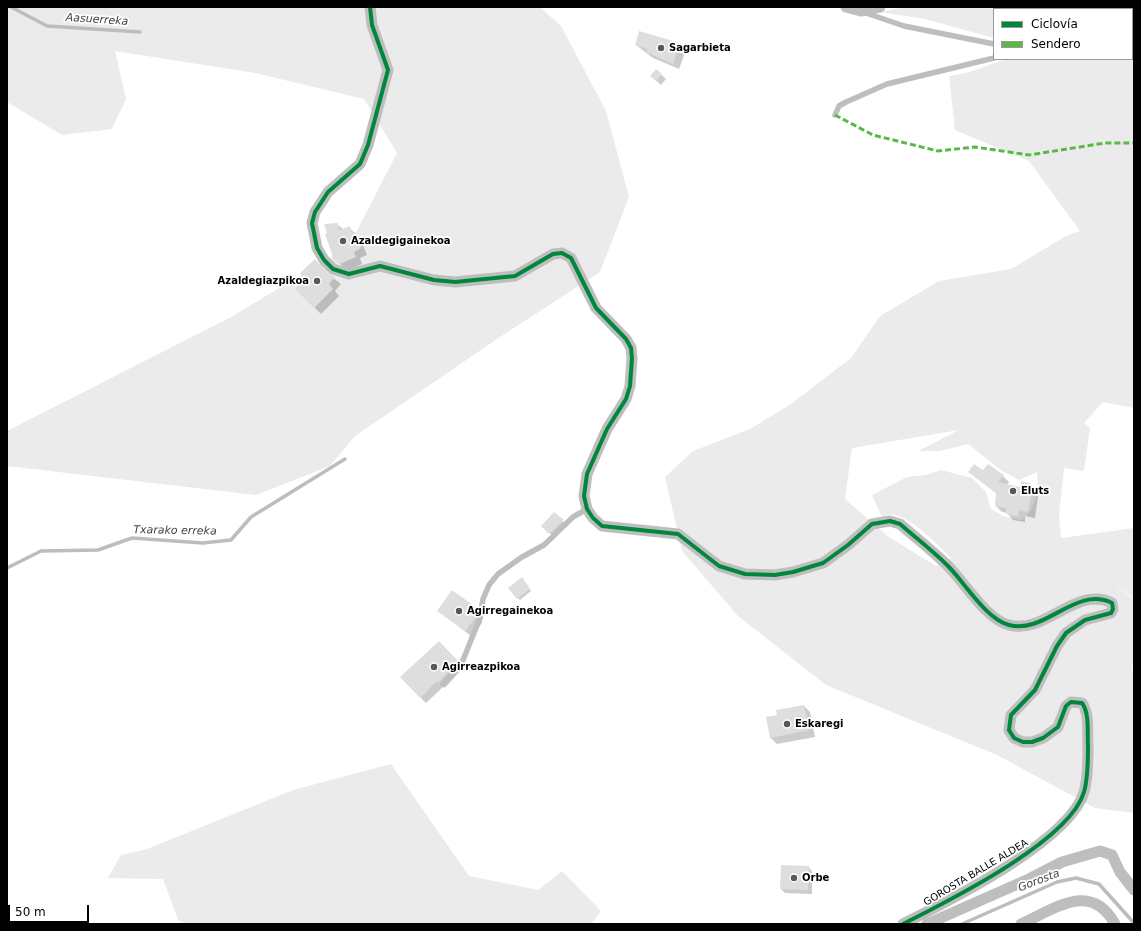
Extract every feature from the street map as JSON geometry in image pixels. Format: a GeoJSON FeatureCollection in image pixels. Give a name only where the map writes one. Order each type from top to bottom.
{"type":"FeatureCollection","features":[{"type":"Feature","properties":{"kind":"street","name":"GOROSTA BALLE ALDEA"},"geometry":{"type":"LineString","coordinates":[[370,7],[372,25],[388,70],[368,145],[360,164],[328,192],[315,212],[312,223],[317,248],[324,260],[334,269],[349,274],[380,266],[434,280],[455,282],[515,276],[553,254],[562,253],[571,258],[596,308],[626,339],[632,348],[630,386],[626,399],[607,429],[587,474],[584,496],[588,509],[602,526],[678,534],[719,566],[745,574],[775,575],[793,572],[823,563],[848,545],[872,524],[890,521],[900,524],[905,528],[948,566],[990,614],[1008,625],[1029,626],[1081,601],[1105,599],[1112,603],[1113,609],[1111,613],[1085,620],[1066,633],[1057,646],[1035,690],[1011,715],[1009,730],[1014,738],[1023,742],[1032,742],[1043,738],[1058,727],[1066,706],[1071,702],[1082,703],[1085,708],[1087,724],[1088,766],[1084,793],[1072,816],[1039,844],[982,881],[903,924]]}},
{"type":"Feature","properties":{"kind":"street"},"geometry":{"type":"LineString","coordinates":[[846,7],[861,11],[880,7]]}},
{"type":"Feature","properties":{"kind":"street"},"geometry":{"type":"LineString","coordinates":[[927,924],[1029,879],[1062,862],[1100,851],[1112,855],[1120,872],[1134,890]]}},
{"type":"Feature","properties":{"kind":"street"},"geometry":{"type":"LineString","coordinates":[[1021,924],[1076,900],[1096,902],[1104,908],[1114,924]]}},
{"type":"Feature","properties":{"kind":"lane"},"geometry":{"type":"LineString","coordinates":[[861,11],[904,26],[993,44]]}},
{"type":"Feature","properties":{"kind":"lane"},"geometry":{"type":"LineString","coordinates":[[835,115],[839,106],[887,84],[993,58]]}},
{"type":"Feature","properties":{"kind":"lane"},"geometry":{"type":"LineString","coordinates":[[443,684],[461,665],[480,618],[483,599],[489,585],[498,574],[522,557],[544,545],[573,517],[588,509]]}},
{"type":"Feature","properties":{"kind":"shaded area"},"geometry":{"type":"Polygon","coordinates":[[[7,7],[540,7],[561,26],[606,111],[629,197],[600,272],[500,337],[355,436],[330,466],[256,495],[7,466],[7,431],[231,317],[349,246],[397,153],[364,99],[255,73],[115,51],[126,99],[112,129],[62,135],[7,102],[7,7]]]}},
{"type":"Feature","properties":{"kind":"shaded area"},"geometry":{"type":"Polygon","coordinates":[[[906,7],[1094,8],[993,8],[993,38],[925,19],[880,12],[906,7]]]}},
{"type":"Feature","properties":{"kind":"shaded area"},"geometry":{"type":"Polygon","coordinates":[[[1134,20],[1134,408],[1103,402],[1084,423],[1090,428],[1084,471],[1064,468],[1059,515],[1062,538],[1134,528],[1134,599],[1098,569],[1134,600],[1134,656],[1132,671],[1134,674],[1134,813],[1095,808],[997,755],[826,685],[738,616],[682,551],[665,477],[693,451],[750,429],[791,404],[851,358],[880,316],[939,281],[1011,269],[1066,236],[1080,231],[1029,161],[955,130],[949,76],[966,73],[1004,60],[1133,60],[1134,20]],[[959,430],[852,448],[845,499],[889,537],[936,566],[951,558],[928,536],[908,521],[899,516],[890,514],[882,517],[872,495],[907,477],[926,475],[941,470],[972,478],[986,492],[991,509],[1003,516],[1021,520],[1031,510],[1037,493],[1037,472],[1019,480],[1002,471],[968,444],[940,451],[918,451],[959,430]]]}},
{"type":"Feature","properties":{"kind":"shaded area"},"geometry":{"type":"Polygon","coordinates":[[[391,764],[469,876],[538,890],[562,871],[601,911],[591,924],[186,924],[178,920],[163,879],[108,878],[121,855],[147,849],[293,790],[391,764]]]}},
{"type":"Feature","properties":{"kind":"building","name":"Sagarbieta"},"geometry":{"type":"Polygon","coordinates":[[[639,31],[680,43],[673,64],[646,52],[648,49],[635,45],[639,31]]]}},
{"type":"Feature","properties":{"kind":"building"},"geometry":{"type":"Polygon","coordinates":[[[656,69],[662,74],[656,81],[650,76],[656,69]]]}},
{"type":"Feature","properties":{"kind":"building","name":"Azaldegigainekoa"},"geometry":{"type":"Polygon","coordinates":[[[338,223],[339,230],[350,226],[352,233],[355,232],[361,248],[354,252],[356,257],[340,264],[334,260],[325,234],[327,233],[324,224],[338,223]]]}},
{"type":"Feature","properties":{"kind":"building","name":"Azaldegiazpikoa"},"geometry":{"type":"Polygon","coordinates":[[[315,259],[328,274],[335,277],[329,284],[333,289],[314,308],[295,289],[304,279],[300,273],[315,259]]]}},
{"type":"Feature","properties":{"kind":"building","name":"Eluts"},"geometry":{"type":"Polygon","coordinates":[[[974,464],[983,470],[988,464],[1004,475],[998,482],[1020,487],[1021,481],[1029,483],[1029,488],[1032,489],[1028,512],[1019,510],[1018,516],[1006,514],[1006,508],[995,506],[996,493],[968,472],[974,464]]]}},
{"type":"Feature","properties":{"kind":"building"},"geometry":{"type":"Polygon","coordinates":[[[554,512],[564,520],[549,534],[541,526],[554,512]]]}},
{"type":"Feature","properties":{"kind":"building"},"geometry":{"type":"Polygon","coordinates":[[[522,577],[530,589],[517,599],[508,588],[522,577]]]}},
{"type":"Feature","properties":{"kind":"building","name":"Agirregainekoa"},"geometry":{"type":"Polygon","coordinates":[[[452,590],[477,608],[476,617],[465,631],[437,611],[452,590]]]}},
{"type":"Feature","properties":{"kind":"building","name":"Agirreazpikoa"},"geometry":{"type":"Polygon","coordinates":[[[439,641],[458,661],[438,683],[437,681],[420,698],[400,677],[439,641]]]}},
{"type":"Feature","properties":{"kind":"building","name":"Eskaregi"},"geometry":{"type":"Polygon","coordinates":[[[804,705],[809,730],[770,738],[766,717],[777,715],[776,710],[804,705]]]}},
{"type":"Feature","properties":{"kind":"building","name":"Orbe"},"geometry":{"type":"Polygon","coordinates":[[[781,865],[809,866],[808,890],[780,889],[781,865]]]}},
{"type":"Feature","properties":{"kind":"waterway","name":"Aasuerreka"},"geometry":{"type":"LineString","coordinates":[[11,7],[47,26],[140,32]]}},
{"type":"Feature","properties":{"kind":"waterway","name":"Txarako erreka"},"geometry":{"type":"LineString","coordinates":[[7,568],[41,551],[98,550],[132,538],[203,543],[231,540],[251,517],[345,459]]}},
{"type":"Feature","properties":{"kind":"waterway","name":"Gorosta"},"geometry":{"type":"LineString","coordinates":[[962,924],[1057,882],[1076,878],[1099,884],[1134,923]]}},
{"type":"Feature","properties":{"kind":"marked path"},"geometry":{"type":"LineString","coordinates":[[835,115],[873,135],[938,151],[975,147],[1029,155],[1105,143],[1134,143]]}},
{"type":"Feature","properties":{"kind":"cycle path"},"geometry":{"type":"LineString","coordinates":[[370,7],[372,25],[388,70],[368,145],[360,164],[328,192],[315,212],[312,223],[317,248],[324,260],[333,269],[349,274],[380,266],[434,280],[455,282],[515,276],[553,254],[562,253],[571,258],[596,308],[626,339],[631,348],[632,358],[630,386],[626,399],[607,429],[587,474],[584,496],[587,509],[593,518],[602,526],[678,534],[719,566],[745,574],[775,575],[793,572],[823,563],[848,545],[872,524],[890,521],[900,524],[930,550],[955,573],[976,600],[992,616],[1009,625],[1022,626],[1035,623],[1086,600],[1099,599],[1112,603],[1113,609],[1111,613],[1085,620],[1066,633],[1057,646],[1035,690],[1011,715],[1009,730],[1014,738],[1023,742],[1032,742],[1043,738],[1058,727],[1066,706],[1071,702],[1082,703],[1085,707],[1088,724],[1088,770],[1084,792],[1074,811],[1056,830],[1005,868],[948,901],[903,924]]}},
{"type":"Feature","properties":{"kind":"place","name":"Sagarbieta"},"geometry":{"type":"Point","coordinates":[661,48]}},
{"type":"Feature","properties":{"kind":"place","name":"Azaldegigainekoa"},"geometry":{"type":"Point","coordinates":[343,241]}},
{"type":"Feature","properties":{"kind":"place","name":"Azaldegiazpikoa"},"geometry":{"type":"Point","coordinates":[317,281]}},
{"type":"Feature","properties":{"kind":"place","name":"Eluts"},"geometry":{"type":"Point","coordinates":[1013,491]}},
{"type":"Feature","properties":{"kind":"place","name":"Agirregainekoa"},"geometry":{"type":"Point","coordinates":[459,611]}},
{"type":"Feature","properties":{"kind":"place","name":"Agirreazpikoa"},"geometry":{"type":"Point","coordinates":[434,667]}},
{"type":"Feature","properties":{"kind":"place","name":"Eskaregi"},"geometry":{"type":"Point","coordinates":[787,724]}},
{"type":"Feature","properties":{"kind":"place","name":"Orbe"},"geometry":{"type":"Point","coordinates":[794,878]}}]}
